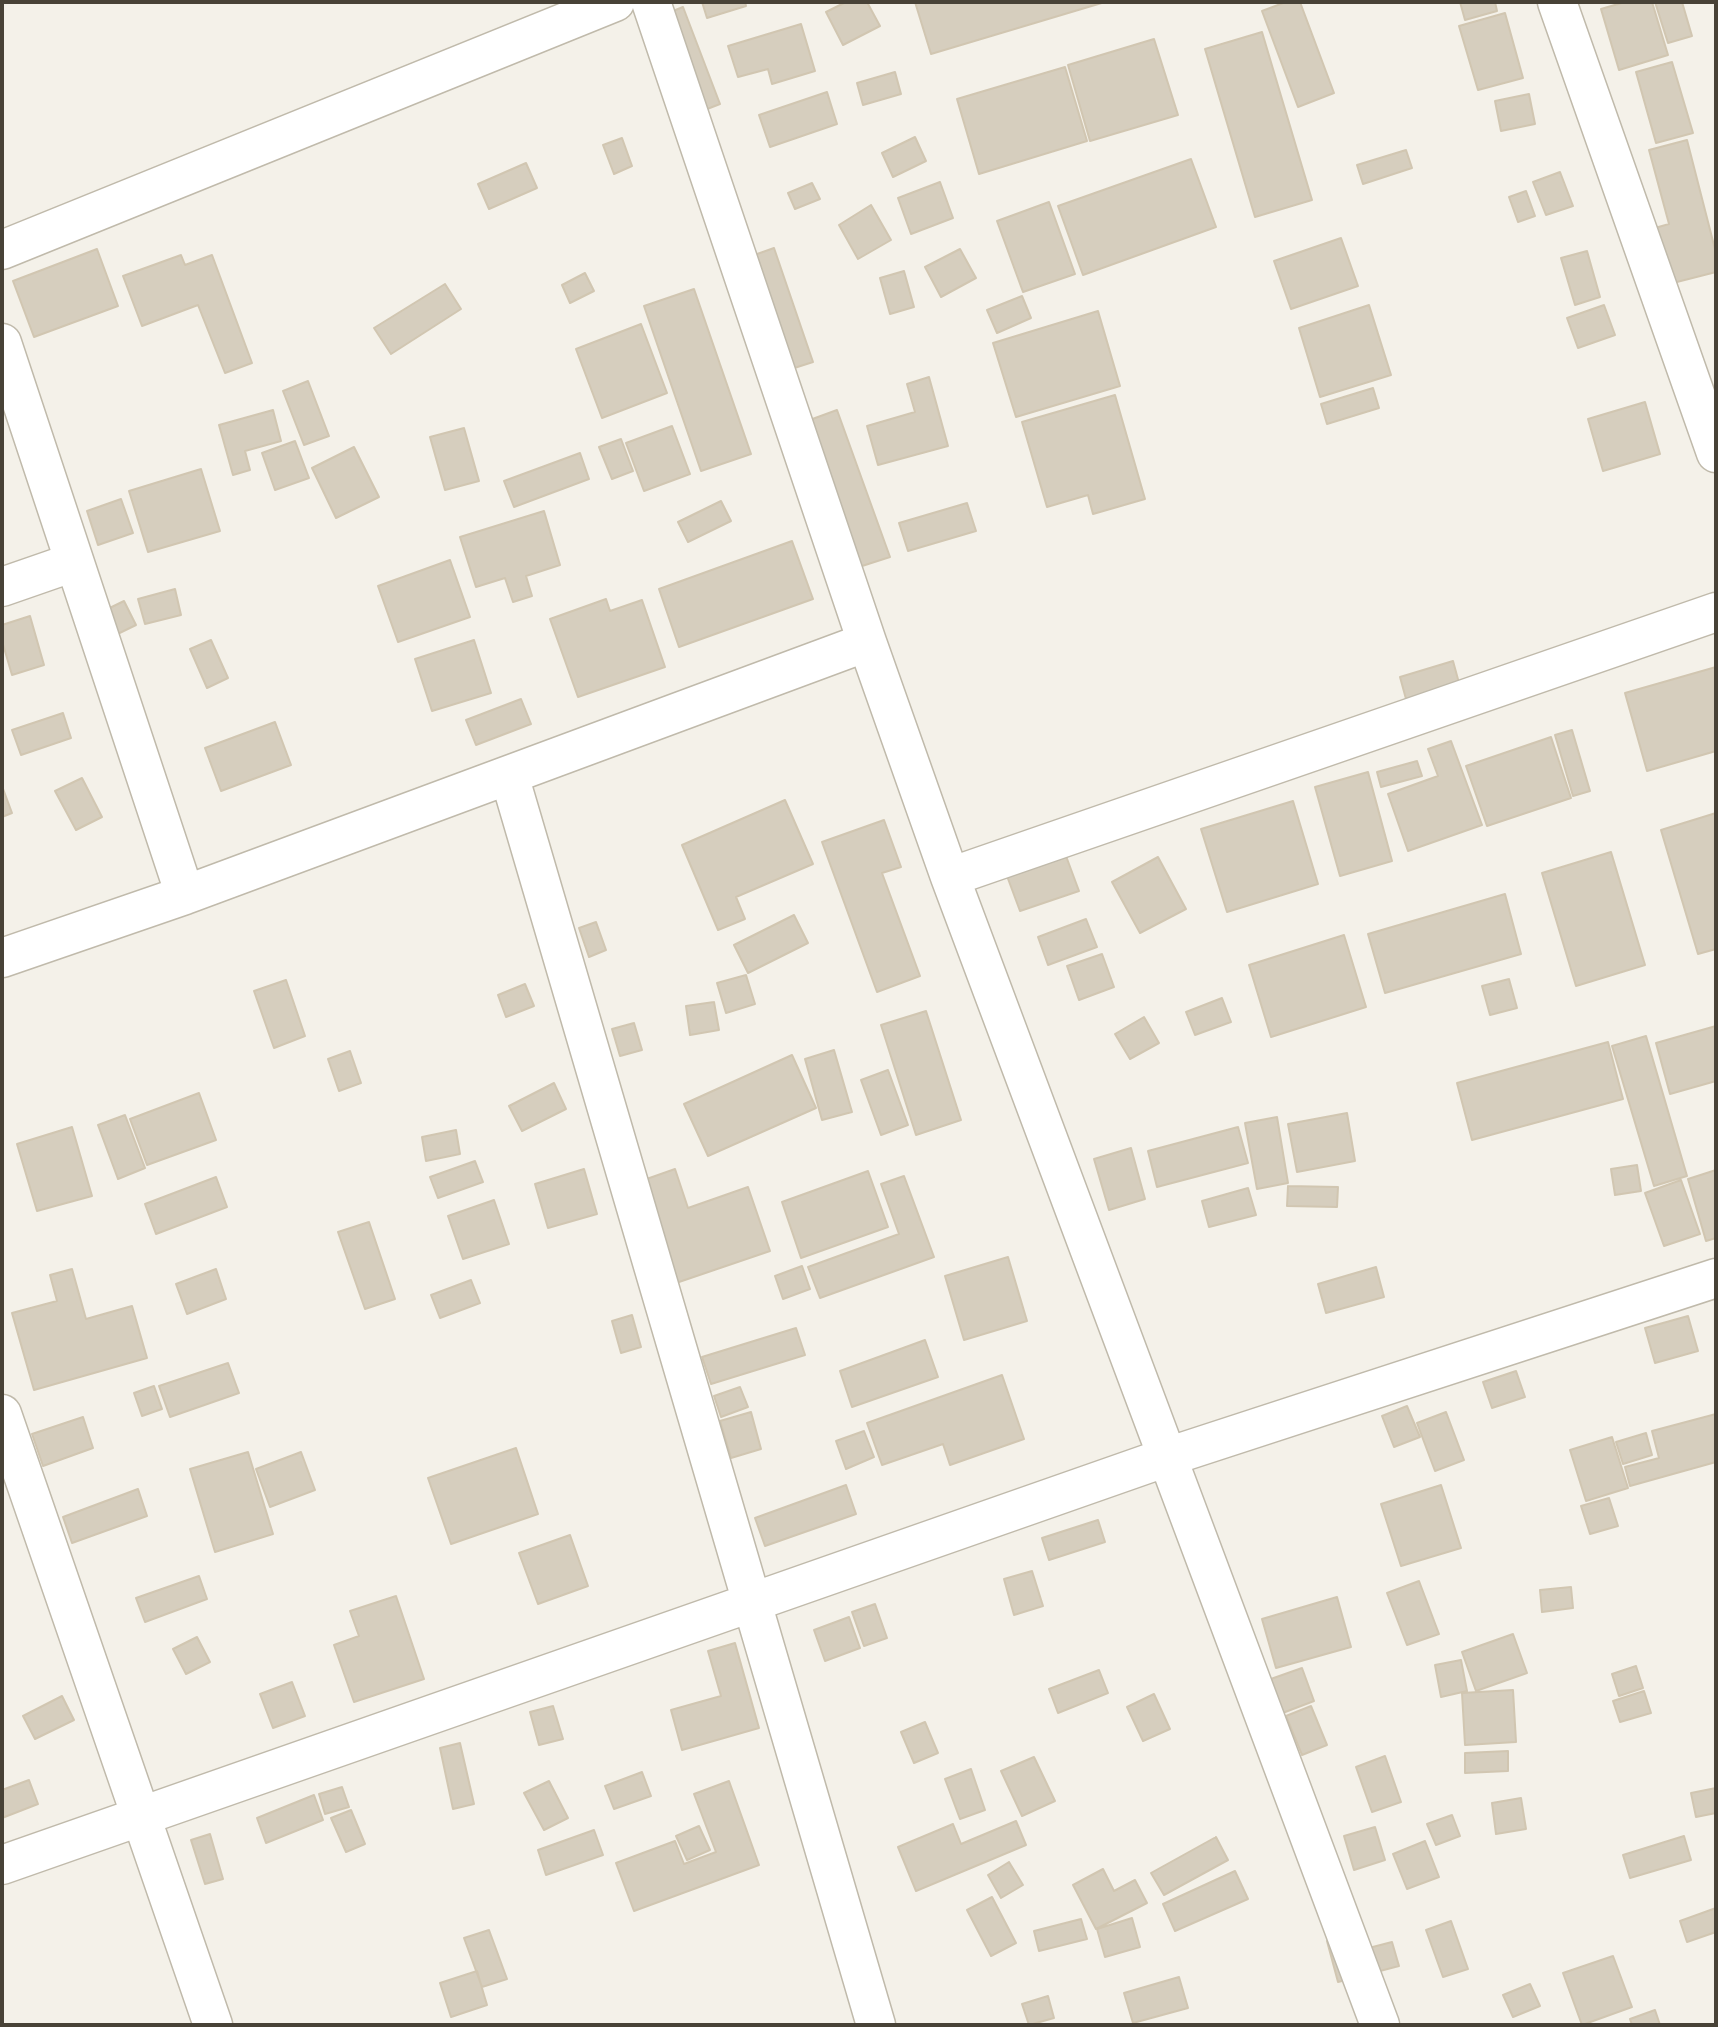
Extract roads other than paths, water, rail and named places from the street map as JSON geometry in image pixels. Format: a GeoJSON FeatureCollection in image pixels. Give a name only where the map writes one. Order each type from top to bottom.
{"type":"FeatureCollection","features":[{"type":"Feature","properties":{"kind":"street"},"geometry":{"type":"LineString","coordinates":[[2,250],[615,2]]}},
{"type":"Feature","properties":{"kind":"street"},"geometry":{"type":"LineString","coordinates":[[651,2],[867,642],[950,877],[1380,2025]]}},
{"type":"Feature","properties":{"kind":"street"},"geometry":{"type":"LineString","coordinates":[[1557,2],[1716,453]]}},
{"type":"Feature","properties":{"kind":"street"},"geometry":{"type":"LineString","coordinates":[[2,343],[185,895]]}},
{"type":"Feature","properties":{"kind":"street"},"geometry":{"type":"LineString","coordinates":[[2,587],[74,562]]}},
{"type":"Feature","properties":{"kind":"street"},"geometry":{"type":"LineString","coordinates":[[950,877],[1716,612]]}},
{"type":"Feature","properties":{"kind":"street"},"geometry":{"type":"LineString","coordinates":[[2,958],[185,895],[867,642]]}},
{"type":"Feature","properties":{"kind":"street"},"geometry":{"type":"LineString","coordinates":[[509,775],[876,2025]]}},
{"type":"Feature","properties":{"kind":"street"},"geometry":{"type":"LineString","coordinates":[[2,1865],[1167,1457],[1716,1278]]}},
{"type":"Feature","properties":{"kind":"street"},"geometry":{"type":"LineString","coordinates":[[2,1414],[213,2025]]}}]}
